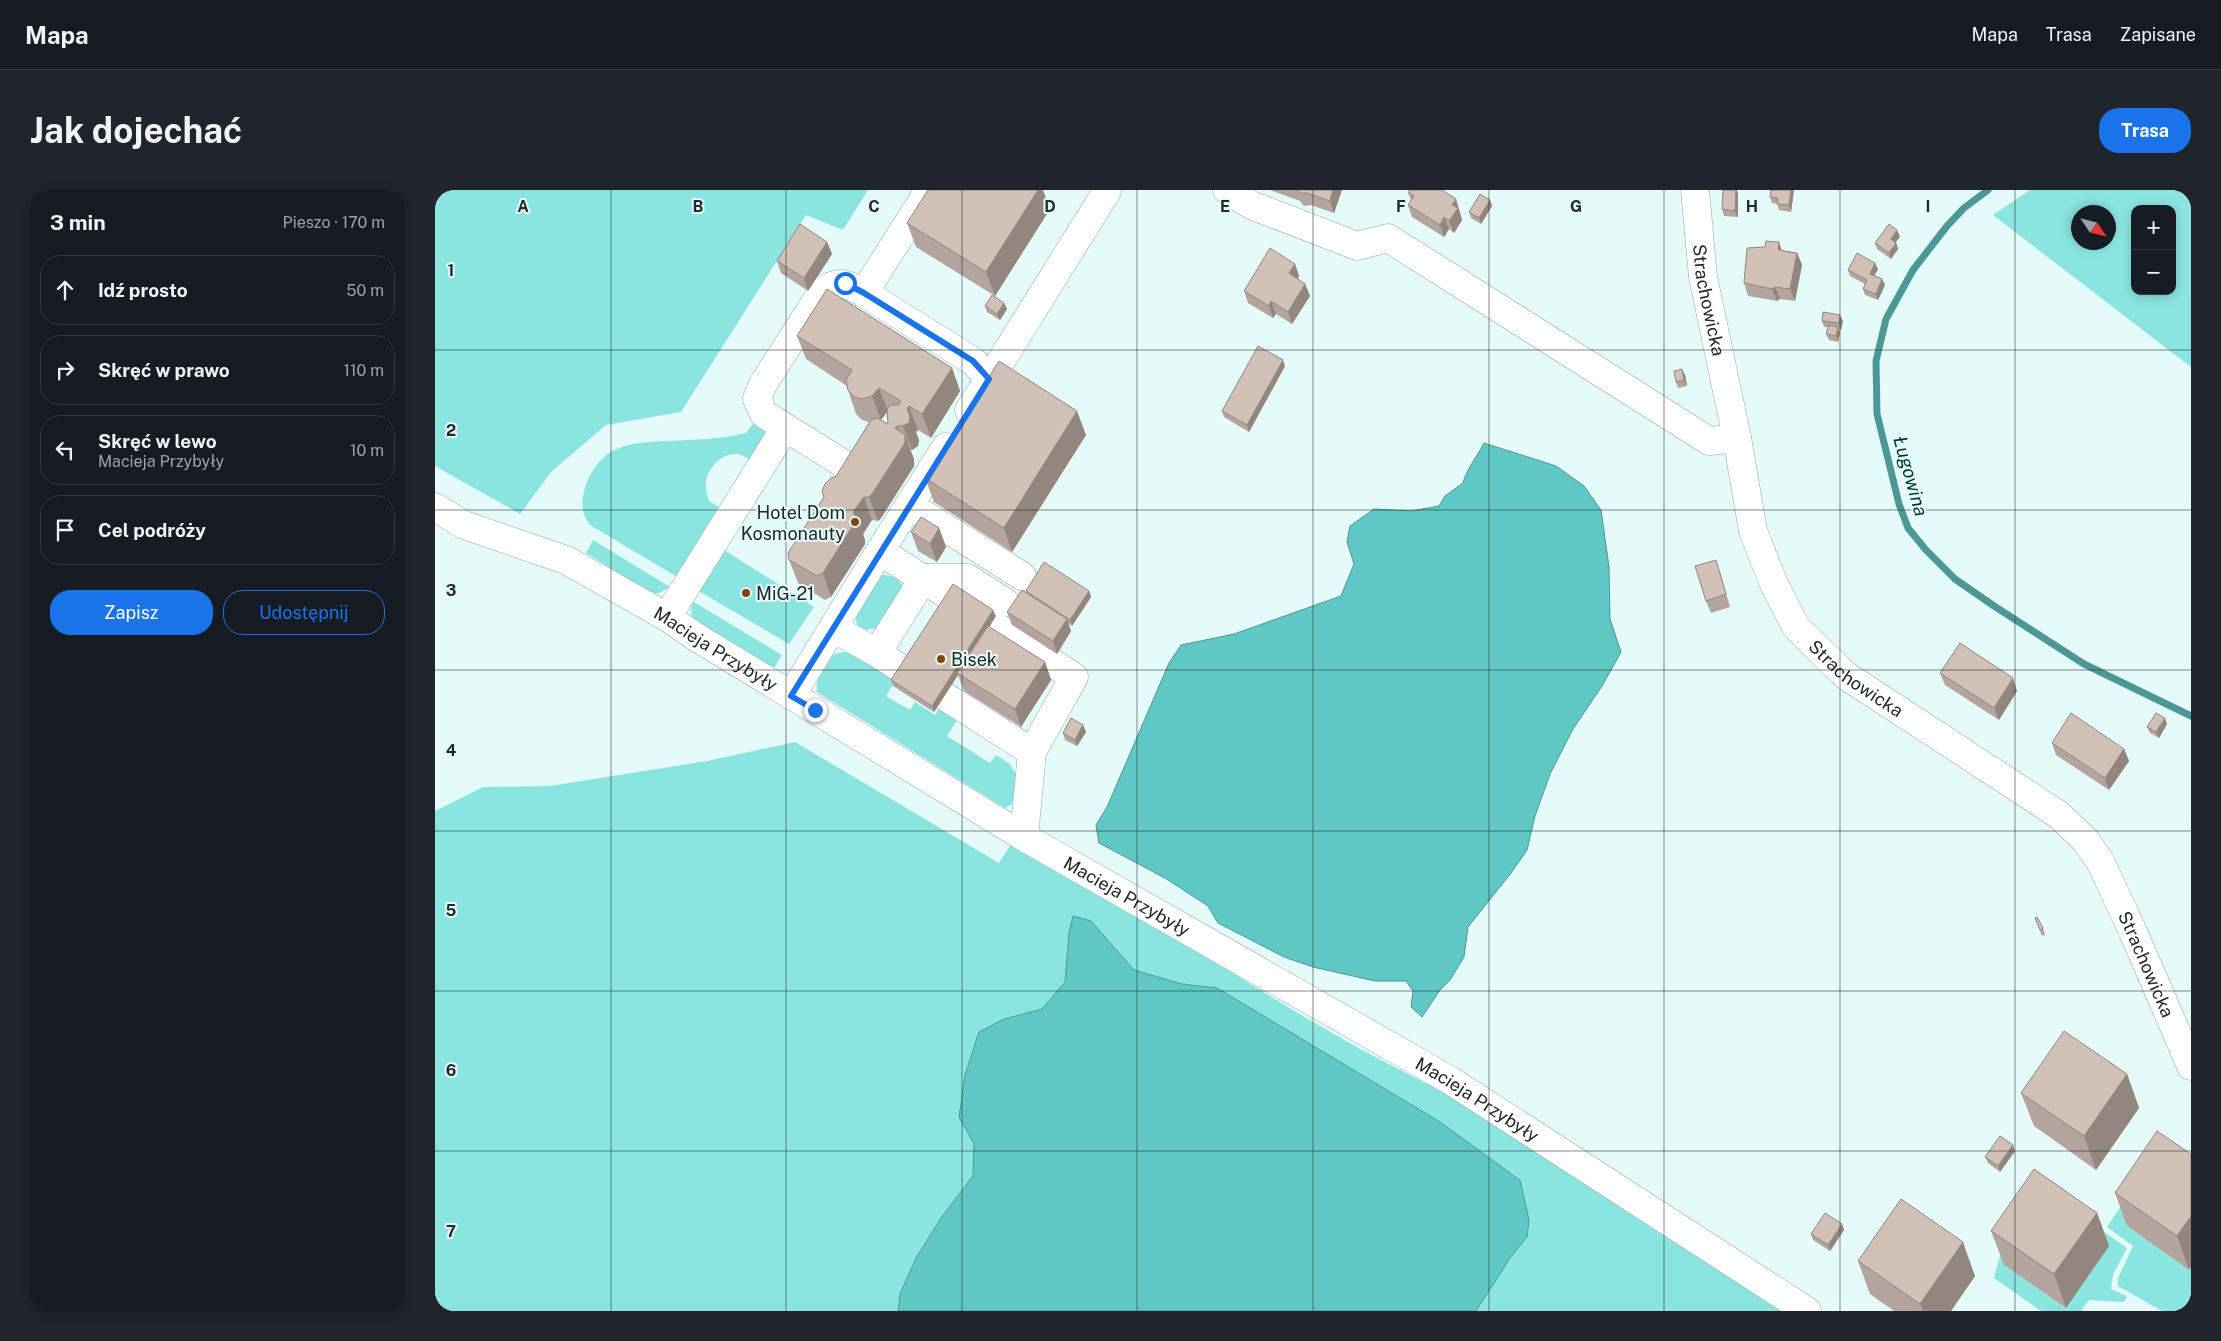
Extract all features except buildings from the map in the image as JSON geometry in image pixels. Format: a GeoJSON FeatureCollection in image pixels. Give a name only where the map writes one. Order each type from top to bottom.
{"type":"FeatureCollection","features":[{"type":"Feature","properties":{"kind":"street"},"geometry":{"type":"LineString","coordinates":[[864,293],[929,190]]}},
{"type":"Feature","properties":{"kind":"street"},"geometry":{"type":"LineString","coordinates":[[1227,190],[1251,205],[1357,246],[1388,238],[1709,441],[1737,438]]}},
{"type":"Feature","properties":{"kind":"street","name":"Strachowicka"},"geometry":{"type":"LineString","coordinates":[[1695,190],[1703,277],[1737,438],[1753,531],[1774,584],[1796,627],[1845,675],[2059,815],[2086,841],[2101,863],[2191,1066]]}},
{"type":"Feature","properties":{"kind":"street"},"geometry":{"type":"LineString","coordinates":[[1001,360],[1107,191]]}},
{"type":"Feature","properties":{"kind":"street"},"geometry":{"type":"LineString","coordinates":[[791,696],[989,379],[973,361],[845,283],[834,284],[824,289],[763,384],[757,399],[764,414],[855,471]]}},
{"type":"Feature","properties":{"kind":"street"},"geometry":{"type":"LineString","coordinates":[[667,617],[785,428]]}},
{"type":"Feature","properties":{"kind":"street"},"geometry":{"type":"LineString","coordinates":[[909,505],[1022,576]]}},
{"type":"Feature","properties":{"kind":"street","name":"Macieja Przybyły"},"geometry":{"type":"LineString","coordinates":[[435,507],[464,525],[566,560],[667,617],[696,638],[1025,837],[1448,1079],[1807,1311]]}},
{"type":"Feature","properties":{"kind":"street"},"geometry":{"type":"LineString","coordinates":[[880,551],[1074,677],[1032,752],[1025,837]]}},
{"type":"Feature","properties":{"kind":"street"},"geometry":{"type":"LineString","coordinates":[[924,578],[967,578],[1005,602]]}},
{"type":"Feature","properties":{"kind":"street"},"geometry":{"type":"LineString","coordinates":[[877,653],[924,578]]}},
{"type":"Feature","properties":{"kind":"street"},"geometry":{"type":"LineString","coordinates":[[833,628],[877,653],[1032,752]]}},
{"type":"Feature","properties":{"kind":"shaded area"},"geometry":{"type":"Polygon","coordinates":[[[435,190],[868,190],[843,230],[806,215],[681,412],[606,425],[551,472],[520,514],[435,466],[435,190]]]}},
{"type":"Feature","properties":{"kind":"shaded area"},"geometry":{"type":"Polygon","coordinates":[[[2030,190],[2191,190],[2191,367],[1993,215],[2030,190]]]}},
{"type":"Feature","properties":{"kind":"shaded area"},"geometry":{"type":"Polygon","coordinates":[[[753,424],[769,433],[752,462],[742,455],[732,454],[717,462],[707,476],[706,491],[709,501],[722,509],[679,578],[590,525],[584,515],[584,494],[587,482],[599,463],[612,452],[629,445],[641,443],[736,435],[746,433],[753,424]]]}},
{"type":"Feature","properties":{"kind":"shaded area"},"geometry":{"type":"Polygon","coordinates":[[[1484,443],[1556,466],[1584,486],[1601,510],[1609,567],[1610,619],[1621,652],[1602,686],[1573,729],[1550,774],[1535,816],[1527,850],[1468,927],[1464,957],[1450,980],[1440,990],[1422,1017],[1411,1007],[1413,991],[1406,981],[1375,981],[1313,967],[1284,957],[1218,923],[1208,906],[1165,878],[1099,843],[1096,825],[1107,807],[1169,663],[1181,645],[1234,634],[1341,596],[1354,564],[1347,542],[1350,526],[1374,509],[1411,511],[1439,506],[1445,496],[1463,483],[1484,443]]]}},
{"type":"Feature","properties":{"kind":"shaded area"},"geometry":{"type":"Polygon","coordinates":[[[593,540],[670,587],[653,594],[586,553],[593,540]]]}},
{"type":"Feature","properties":{"kind":"shaded area"},"geometry":{"type":"Polygon","coordinates":[[[724,550],[814,607],[789,644],[697,590],[724,550]]]}},
{"type":"Feature","properties":{"kind":"shaded area"},"geometry":{"type":"Polygon","coordinates":[[[880,574],[895,577],[902,585],[902,590],[878,628],[865,630],[857,625],[855,613],[880,574]]]}},
{"type":"Feature","properties":{"kind":"shaded area"},"geometry":{"type":"Polygon","coordinates":[[[692,601],[782,655],[774,668],[693,620],[691,611],[692,601]]]}},
{"type":"Feature","properties":{"kind":"shaded area"},"geometry":{"type":"Polygon","coordinates":[[[843,652],[859,654],[897,678],[886,696],[910,710],[915,702],[935,715],[940,707],[957,720],[947,736],[990,763],[996,755],[1010,764],[1018,779],[1012,804],[1005,808],[817,692],[820,672],[826,661],[836,654],[843,652]]]}},
{"type":"Feature","properties":{"kind":"shaded area"},"geometry":{"type":"Polygon","coordinates":[[[795,742],[999,863],[1013,841],[1142,917],[1296,1012],[1360,1049],[1483,1113],[1786,1311],[1476,1311],[1510,1258],[1527,1237],[1520,1179],[1440,1122],[1217,988],[1182,984],[1134,970],[1091,921],[1069,933],[1065,982],[1042,1009],[1004,1019],[959,1117],[974,1144],[973,1176],[941,1218],[916,1258],[900,1294],[898,1311],[435,1311],[435,811],[483,787],[550,786],[707,761],[795,742]]]}},
{"type":"Feature","properties":{"kind":"shaded area"},"geometry":{"type":"Polygon","coordinates":[[[1073,916],[1091,921],[1134,970],[1182,984],[1217,988],[1440,1122],[1520,1180],[1529,1220],[1527,1237],[1510,1258],[1476,1311],[898,1311],[900,1294],[916,1258],[941,1218],[973,1176],[974,1144],[959,1117],[965,1075],[979,1032],[1004,1019],[1042,1009],[1065,982],[1069,933],[1073,916]]]}},
{"type":"Feature","properties":{"kind":"shaded area"},"geometry":{"type":"Polygon","coordinates":[[[2125,1200],[2127,1226],[2189,1270],[2191,1267],[2191,1311],[2162,1311],[2118,1286],[2118,1278],[2133,1246],[2107,1227],[2125,1200]]]}},
{"type":"Feature","properties":{"kind":"shaded area"},"geometry":{"type":"Polygon","coordinates":[[[2094,1225],[2127,1248],[2113,1275],[2111,1289],[2127,1296],[2124,1302],[2089,1300],[2082,1309],[2083,1311],[2041,1311],[1994,1278],[2007,1230],[2004,1265],[2066,1308],[2094,1225]]]}},
{"type":"Feature","properties":{"kind":"waterway","name":"Ługowina"},"geometry":{"type":"LineString","coordinates":[[1988,190],[1964,208],[1947,226],[1913,270],[1886,319],[1876,361],[1877,414],[1899,504],[1908,528],[1926,550],[1955,579],[1994,606],[2084,664],[2191,716]]}},
{"type":"Feature","properties":{"kind":"place","name":"Hotel Dom Kosmonauty"},"geometry":{"type":"Point","coordinates":[855,522]}},
{"type":"Feature","properties":{"kind":"place","name":"MiG-21"},"geometry":{"type":"Point","coordinates":[746,593]}},
{"type":"Feature","properties":{"kind":"place","name":"Bisek"},"geometry":{"type":"Point","coordinates":[941,659]}},
{"type":"Feature","properties":{"kind":"route"},"geometry":{"type":"LineString","coordinates":[[815,710],[791,696],[989,379],[973,361],[845,283]]}}]}
